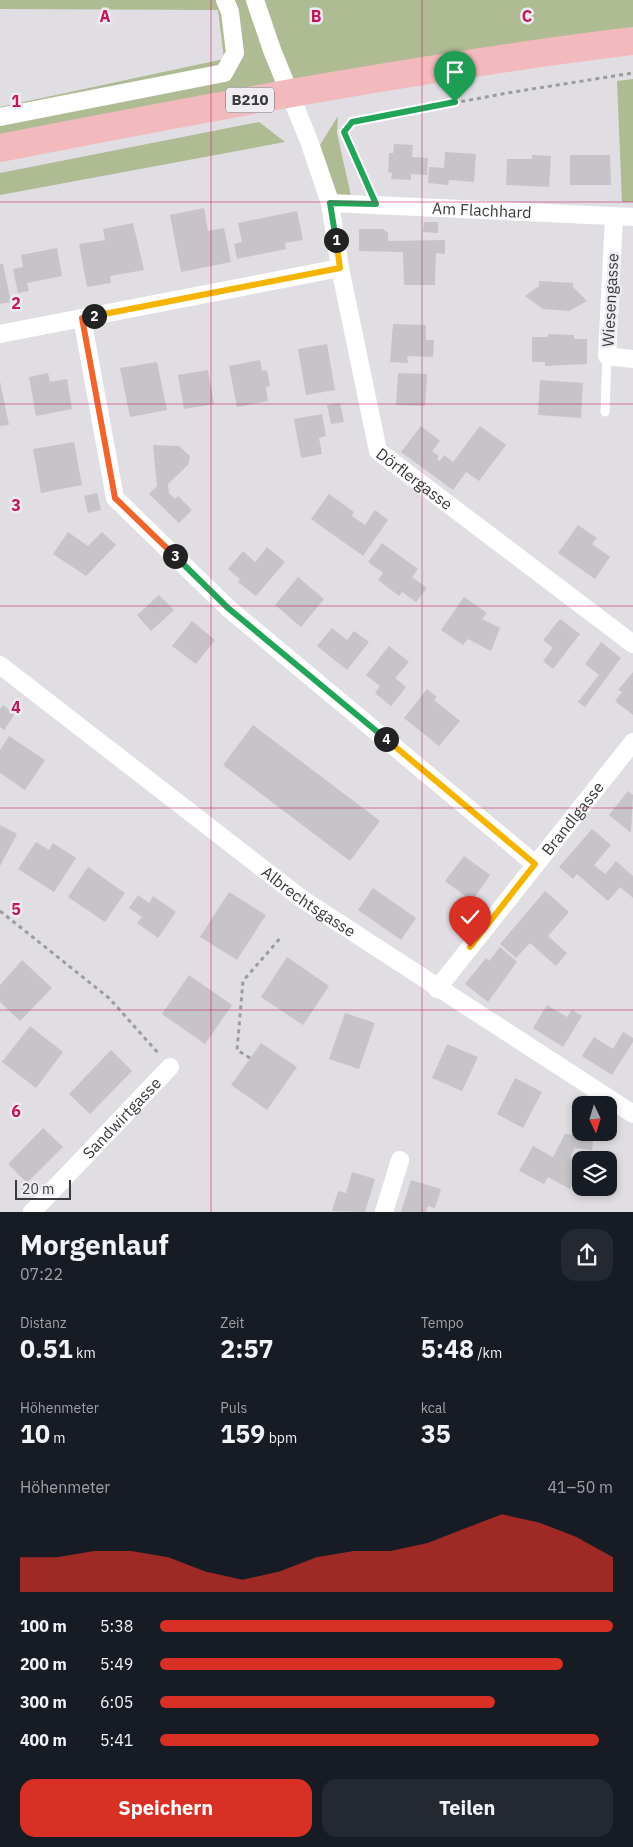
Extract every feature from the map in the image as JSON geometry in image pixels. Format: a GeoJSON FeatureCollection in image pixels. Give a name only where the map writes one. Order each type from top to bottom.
{"type":"FeatureCollection","features":[{"type":"Feature","properties":{"kind":"main road","name":"B210"},"geometry":{"type":"LineString","coordinates":[[0,148],[302,91],[500,59],[633,41]]}},
{"type":"Feature","properties":{"kind":"street"},"geometry":{"type":"LineString","coordinates":[[0,117],[224,73],[234,52],[230,12],[225,0]]}},
{"type":"Feature","properties":{"kind":"street","name":"Dörflergasse"},"geometry":{"type":"LineString","coordinates":[[255,0],[272,50],[309,141],[330,203],[340,268],[378,451],[633,644]]}},
{"type":"Feature","properties":{"kind":"street","name":"Am Flachhard"},"geometry":{"type":"LineString","coordinates":[[330,203],[614,218],[633,217]]}},
{"type":"Feature","properties":{"kind":"street","name":"Wiesengasse"},"geometry":{"type":"LineString","coordinates":[[614,218],[607,356],[633,359]]}},
{"type":"Feature","properties":{"kind":"street"},"geometry":{"type":"LineString","coordinates":[[0,334],[340,268]]}},
{"type":"Feature","properties":{"kind":"street"},"geometry":{"type":"LineString","coordinates":[[82,318],[115,498],[228,608],[535,864]]}},
{"type":"Feature","properties":{"kind":"street","name":"Albrechtsgasse"},"geometry":{"type":"LineString","coordinates":[[0,665],[302,900],[633,1114]]}},
{"type":"Feature","properties":{"kind":"street","name":"Brandlgasse"},"geometry":{"type":"LineString","coordinates":[[437,989],[633,742]]}},
{"type":"Feature","properties":{"kind":"street","name":"Sandwirtgasse"},"geometry":{"type":"LineString","coordinates":[[32,1212],[170,1067]]}},
{"type":"Feature","properties":{"kind":"street"},"geometry":{"type":"LineString","coordinates":[[384,1212],[400,1160]]}},
{"type":"Feature","properties":{"kind":"lane"},"geometry":{"type":"LineString","coordinates":[[605,412],[607,356]]}},
{"type":"Feature","properties":{"kind":"path"},"geometry":{"type":"LineString","coordinates":[[376,204],[344,132],[352,122],[507,93],[633,73]]}},
{"type":"Feature","properties":{"kind":"path"},"geometry":{"type":"LineString","coordinates":[[0,911],[109,998],[170,1067]]}},
{"type":"Feature","properties":{"kind":"path"},"geometry":{"type":"LineString","coordinates":[[250,1058],[238,1050],[243,981],[282,936]]}},
{"type":"Feature","properties":{"kind":"green space"},"geometry":{"type":"Polygon","coordinates":[[[0,0],[633,0],[633,30],[0,135],[0,107],[224,59],[218,10],[0,9],[0,0]]]}},
{"type":"Feature","properties":{"kind":"green space"},"geometry":{"type":"Polygon","coordinates":[[[633,79],[633,202],[622,202],[617,81],[633,79]]]}},
{"type":"Feature","properties":{"kind":"green space"},"geometry":{"type":"Polygon","coordinates":[[[338,116],[337,133],[351,196],[338,196],[320,145],[338,116]]]}},
{"type":"Feature","properties":{"kind":"green space"},"geometry":{"type":"Polygon","coordinates":[[[259,122],[285,142],[0,195],[0,173],[259,122]]]}},
{"type":"Feature","properties":{"kind":"building"},"geometry":{"type":"Polygon","coordinates":[[[394,144],[413,145],[412,157],[428,158],[427,175],[411,174],[411,180],[391,179],[392,173],[388,172],[389,153],[393,153],[394,144]]]}},
{"type":"Feature","properties":{"kind":"building"},"geometry":{"type":"Polygon","coordinates":[[[445,152],[476,154],[474,182],[449,180],[448,185],[428,183],[429,167],[444,168],[445,152]]]}},
{"type":"Feature","properties":{"kind":"building"},"geometry":{"type":"Polygon","coordinates":[[[532,155],[551,156],[549,187],[506,185],[507,159],[532,159],[532,155]]]}},
{"type":"Feature","properties":{"kind":"building"},"geometry":{"type":"Polygon","coordinates":[[[570,155],[610,155],[611,185],[570,185],[570,155]]]}},
{"type":"Feature","properties":{"kind":"building"},"geometry":{"type":"Polygon","coordinates":[[[204,208],[208,231],[224,228],[231,262],[181,272],[170,215],[204,208]]]}},
{"type":"Feature","properties":{"kind":"building"},"geometry":{"type":"Polygon","coordinates":[[[297,211],[303,240],[285,243],[286,249],[237,259],[234,244],[242,242],[238,223],[297,211]]]}},
{"type":"Feature","properties":{"kind":"building"},"geometry":{"type":"Polygon","coordinates":[[[424,222],[438,222],[438,233],[423,232],[424,222]]]}},
{"type":"Feature","properties":{"kind":"building"},"geometry":{"type":"Polygon","coordinates":[[[133,223],[144,270],[110,276],[111,283],[87,287],[79,244],[105,240],[103,229],[133,223]]]}},
{"type":"Feature","properties":{"kind":"building"},"geometry":{"type":"Polygon","coordinates":[[[359,229],[383,229],[388,233],[388,241],[445,240],[445,254],[436,253],[435,285],[404,285],[403,252],[359,251],[359,229]]]}},
{"type":"Feature","properties":{"kind":"building"},"geometry":{"type":"Polygon","coordinates":[[[57,248],[62,276],[27,283],[29,291],[18,293],[13,269],[23,267],[21,255],[57,248]]]}},
{"type":"Feature","properties":{"kind":"building"},"geometry":{"type":"Polygon","coordinates":[[[0,264],[3,264],[11,302],[0,304],[0,264]]]}},
{"type":"Feature","properties":{"kind":"building"},"geometry":{"type":"Polygon","coordinates":[[[539,281],[573,283],[573,287],[587,301],[569,311],[543,309],[525,296],[539,286],[539,281]]]}},
{"type":"Feature","properties":{"kind":"building"},"geometry":{"type":"Polygon","coordinates":[[[393,324],[426,325],[426,340],[434,340],[433,357],[407,356],[408,363],[390,362],[393,324]]]}},
{"type":"Feature","properties":{"kind":"building"},"geometry":{"type":"Polygon","coordinates":[[[548,334],[574,335],[574,339],[587,339],[587,364],[545,366],[545,362],[532,362],[532,337],[548,337],[548,334]]]}},
{"type":"Feature","properties":{"kind":"building"},"geometry":{"type":"Polygon","coordinates":[[[327,344],[335,390],[306,395],[298,349],[327,344]]]}},
{"type":"Feature","properties":{"kind":"building"},"geometry":{"type":"Polygon","coordinates":[[[260,360],[262,371],[267,370],[270,386],[266,387],[268,401],[237,407],[229,366],[260,360]]]}},
{"type":"Feature","properties":{"kind":"building"},"geometry":{"type":"Polygon","coordinates":[[[157,362],[167,410],[130,417],[120,368],[157,362]]]}},
{"type":"Feature","properties":{"kind":"building"},"geometry":{"type":"Polygon","coordinates":[[[208,370],[214,404],[184,409],[178,375],[208,370]]]}},
{"type":"Feature","properties":{"kind":"building"},"geometry":{"type":"Polygon","coordinates":[[[48,373],[50,382],[67,379],[72,409],[36,416],[29,377],[48,373]]]}},
{"type":"Feature","properties":{"kind":"building"},"geometry":{"type":"Polygon","coordinates":[[[398,373],[427,374],[425,406],[396,405],[398,373]]]}},
{"type":"Feature","properties":{"kind":"building"},"geometry":{"type":"Polygon","coordinates":[[[540,380],[583,383],[581,418],[538,415],[540,380]]]}},
{"type":"Feature","properties":{"kind":"building"},"geometry":{"type":"Polygon","coordinates":[[[0,381],[9,425],[0,426],[0,381]]]}},
{"type":"Feature","properties":{"kind":"building"},"geometry":{"type":"Polygon","coordinates":[[[340,403],[344,422],[331,424],[327,405],[340,403]]]}},
{"type":"Feature","properties":{"kind":"building"},"geometry":{"type":"Polygon","coordinates":[[[322,414],[326,436],[319,438],[322,454],[301,458],[294,419],[322,414]]]}},
{"type":"Feature","properties":{"kind":"building"},"geometry":{"type":"Polygon","coordinates":[[[421,426],[440,441],[432,451],[439,456],[437,459],[440,461],[444,455],[453,462],[480,426],[506,445],[479,481],[466,472],[453,490],[401,452],[421,426]]]}},
{"type":"Feature","properties":{"kind":"building"},"geometry":{"type":"Polygon","coordinates":[[[74,442],[82,485],[41,493],[33,449],[74,442]]]}},
{"type":"Feature","properties":{"kind":"building"},"geometry":{"type":"Polygon","coordinates":[[[153,445],[179,446],[190,456],[188,465],[168,484],[169,493],[175,499],[178,496],[192,510],[179,523],[149,494],[157,486],[153,445]]]}},
{"type":"Feature","properties":{"kind":"building"},"geometry":{"type":"Polygon","coordinates":[[[97,493],[101,510],[88,513],[84,496],[97,493]]]}},
{"type":"Feature","properties":{"kind":"building"},"geometry":{"type":"Polygon","coordinates":[[[329,494],[354,512],[352,516],[365,525],[375,510],[388,520],[363,556],[311,519],[329,494]]]}},
{"type":"Feature","properties":{"kind":"building"},"geometry":{"type":"Polygon","coordinates":[[[578,525],[597,538],[592,544],[610,557],[595,579],[558,553],[578,525]]]}},
{"type":"Feature","properties":{"kind":"building"},"geometry":{"type":"Polygon","coordinates":[[[68,532],[88,546],[102,532],[116,545],[86,576],[53,554],[68,532]]]}},
{"type":"Feature","properties":{"kind":"building"},"geometry":{"type":"Polygon","coordinates":[[[382,543],[418,569],[412,577],[427,588],[416,602],[402,592],[399,596],[378,580],[383,573],[368,562],[382,543]]]}},
{"type":"Feature","properties":{"kind":"building"},"geometry":{"type":"Polygon","coordinates":[[[267,547],[285,562],[256,596],[238,582],[240,579],[228,569],[243,551],[255,562],[267,547]]]}},
{"type":"Feature","properties":{"kind":"building"},"geometry":{"type":"Polygon","coordinates":[[[298,577],[324,599],[301,627],[275,605],[298,577]]]}},
{"type":"Feature","properties":{"kind":"building"},"geometry":{"type":"Polygon","coordinates":[[[159,595],[174,610],[151,631],[137,615],[159,595]]]}},
{"type":"Feature","properties":{"kind":"building"},"geometry":{"type":"Polygon","coordinates":[[[464,597],[487,613],[482,619],[500,628],[491,651],[468,639],[463,645],[441,630],[464,597]]]}},
{"type":"Feature","properties":{"kind":"building"},"geometry":{"type":"Polygon","coordinates":[[[560,619],[580,634],[553,669],[543,661],[553,648],[543,640],[560,619]]]}},
{"type":"Feature","properties":{"kind":"building"},"geometry":{"type":"Polygon","coordinates":[[[192,621],[215,640],[196,664],[172,646],[192,621]]]}},
{"type":"Feature","properties":{"kind":"building"},"geometry":{"type":"Polygon","coordinates":[[[332,628],[347,640],[354,631],[369,642],[347,670],[317,646],[332,628]]]}},
{"type":"Feature","properties":{"kind":"building"},"geometry":{"type":"Polygon","coordinates":[[[601,642],[621,658],[585,707],[578,702],[599,675],[585,664],[601,642]]]}},
{"type":"Feature","properties":{"kind":"building"},"geometry":{"type":"Polygon","coordinates":[[[389,646],[409,662],[395,678],[406,687],[391,706],[375,693],[380,686],[366,675],[389,646]]]}},
{"type":"Feature","properties":{"kind":"building"},"geometry":{"type":"Polygon","coordinates":[[[633,672],[633,715],[615,701],[622,692],[618,690],[633,672]]]}},
{"type":"Feature","properties":{"kind":"building"},"geometry":{"type":"Polygon","coordinates":[[[427,689],[437,697],[434,700],[460,721],[439,746],[404,718],[427,689]]]}},
{"type":"Feature","properties":{"kind":"building"},"geometry":{"type":"Polygon","coordinates":[[[3,705],[15,714],[4,730],[0,727],[0,709],[3,705]]]}},
{"type":"Feature","properties":{"kind":"building"},"geometry":{"type":"Polygon","coordinates":[[[253,725],[380,821],[350,861],[223,765],[253,725]]]}},
{"type":"Feature","properties":{"kind":"building"},"geometry":{"type":"Polygon","coordinates":[[[9,736],[45,760],[25,790],[0,773],[0,750],[9,736]]]}},
{"type":"Feature","properties":{"kind":"building"},"geometry":{"type":"Polygon","coordinates":[[[628,791],[633,795],[631,833],[609,815],[628,791]]]}},
{"type":"Feature","properties":{"kind":"building"},"geometry":{"type":"Polygon","coordinates":[[[0,825],[17,834],[0,866],[0,825]]]}},
{"type":"Feature","properties":{"kind":"building"},"geometry":{"type":"Polygon","coordinates":[[[592,829],[611,845],[594,865],[605,874],[616,861],[633,876],[633,898],[620,887],[608,901],[577,874],[573,879],[559,867],[592,829]]]}},
{"type":"Feature","properties":{"kind":"building"},"geometry":{"type":"Polygon","coordinates":[[[36,842],[49,850],[53,843],[76,858],[54,892],[18,869],[36,842]]]}},
{"type":"Feature","properties":{"kind":"building"},"geometry":{"type":"Polygon","coordinates":[[[464,856],[490,875],[472,901],[445,881],[464,856]]]}},
{"type":"Feature","properties":{"kind":"building"},"geometry":{"type":"Polygon","coordinates":[[[88,867],[125,893],[105,922],[68,897],[88,867]]]}},
{"type":"Feature","properties":{"kind":"building"},"geometry":{"type":"Polygon","coordinates":[[[373,888],[416,918],[401,940],[358,910],[373,888]]]}},
{"type":"Feature","properties":{"kind":"building"},"geometry":{"type":"Polygon","coordinates":[[[545,891],[569,912],[548,936],[567,953],[556,966],[530,943],[516,958],[500,944],[545,891]]]}},
{"type":"Feature","properties":{"kind":"building"},"geometry":{"type":"Polygon","coordinates":[[[229,892],[266,915],[237,960],[200,937],[229,892]]]}},
{"type":"Feature","properties":{"kind":"building"},"geometry":{"type":"Polygon","coordinates":[[[138,895],[149,903],[153,896],[176,912],[158,938],[137,923],[142,917],[129,908],[138,895]]]}},
{"type":"Feature","properties":{"kind":"building"},"geometry":{"type":"Polygon","coordinates":[[[500,947],[517,962],[488,1002],[465,984],[486,958],[489,961],[500,947]]]}},
{"type":"Feature","properties":{"kind":"building"},"geometry":{"type":"Polygon","coordinates":[[[287,957],[329,986],[303,1025],[261,997],[287,957]]]}},
{"type":"Feature","properties":{"kind":"building"},"geometry":{"type":"Polygon","coordinates":[[[22,960],[52,988],[20,1021],[0,1002],[0,985],[22,960]]]}},
{"type":"Feature","properties":{"kind":"building"},"geometry":{"type":"Polygon","coordinates":[[[189,975],[232,1005],[205,1044],[162,1014],[189,975]]]}},
{"type":"Feature","properties":{"kind":"building"},"geometry":{"type":"Polygon","coordinates":[[[547,1005],[567,1017],[572,1010],[582,1016],[563,1047],[533,1028],[547,1005]]]}},
{"type":"Feature","properties":{"kind":"building"},"geometry":{"type":"Polygon","coordinates":[[[345,1013],[375,1023],[359,1069],[329,1059],[345,1013]]]}},
{"type":"Feature","properties":{"kind":"building"},"geometry":{"type":"Polygon","coordinates":[[[30,1026],[63,1052],[36,1088],[2,1062],[30,1026]]]}},
{"type":"Feature","properties":{"kind":"building"},"geometry":{"type":"Polygon","coordinates":[[[623,1032],[633,1038],[633,1042],[612,1075],[582,1056],[594,1037],[613,1049],[623,1032]]]}},
{"type":"Feature","properties":{"kind":"building"},"geometry":{"type":"Polygon","coordinates":[[[261,1043],[297,1067],[267,1110],[231,1085],[261,1043]]]}},
{"type":"Feature","properties":{"kind":"building"},"geometry":{"type":"Polygon","coordinates":[[[447,1044],[478,1057],[462,1091],[432,1078],[447,1044]]]}},
{"type":"Feature","properties":{"kind":"building"},"geometry":{"type":"Polygon","coordinates":[[[111,1050],[132,1071],[90,1114],[69,1094],[111,1050]]]}},
{"type":"Feature","properties":{"kind":"building"},"geometry":{"type":"Polygon","coordinates":[[[515,1078],[542,1092],[523,1128],[497,1114],[515,1078]]]}},
{"type":"Feature","properties":{"kind":"building"},"geometry":{"type":"Polygon","coordinates":[[[43,1128],[63,1147],[27,1183],[8,1164],[43,1128]]]}},
{"type":"Feature","properties":{"kind":"building"},"geometry":{"type":"Polygon","coordinates":[[[565,1134],[572,1135],[572,1141],[593,1141],[592,1150],[575,1148],[572,1151],[570,1157],[572,1158],[572,1185],[570,1189],[548,1177],[544,1184],[519,1171],[533,1146],[553,1157],[565,1134]]]}},
{"type":"Feature","properties":{"kind":"building"},"geometry":{"type":"Polygon","coordinates":[[[352,1172],[375,1179],[365,1212],[332,1211],[338,1191],[346,1193],[352,1172]]]}},
{"type":"Feature","properties":{"kind":"building"},"geometry":{"type":"Polygon","coordinates":[[[411,1180],[441,1189],[435,1208],[428,1206],[426,1212],[401,1212],[411,1180]]]}},
{"type":"Feature","properties":{"kind":"route"},"geometry":{"type":"LineString","coordinates":[[455,102],[352,122],[344,132],[376,204],[330,203],[340,268],[82,318],[115,498],[228,608],[535,864],[470,947]]}}]}
